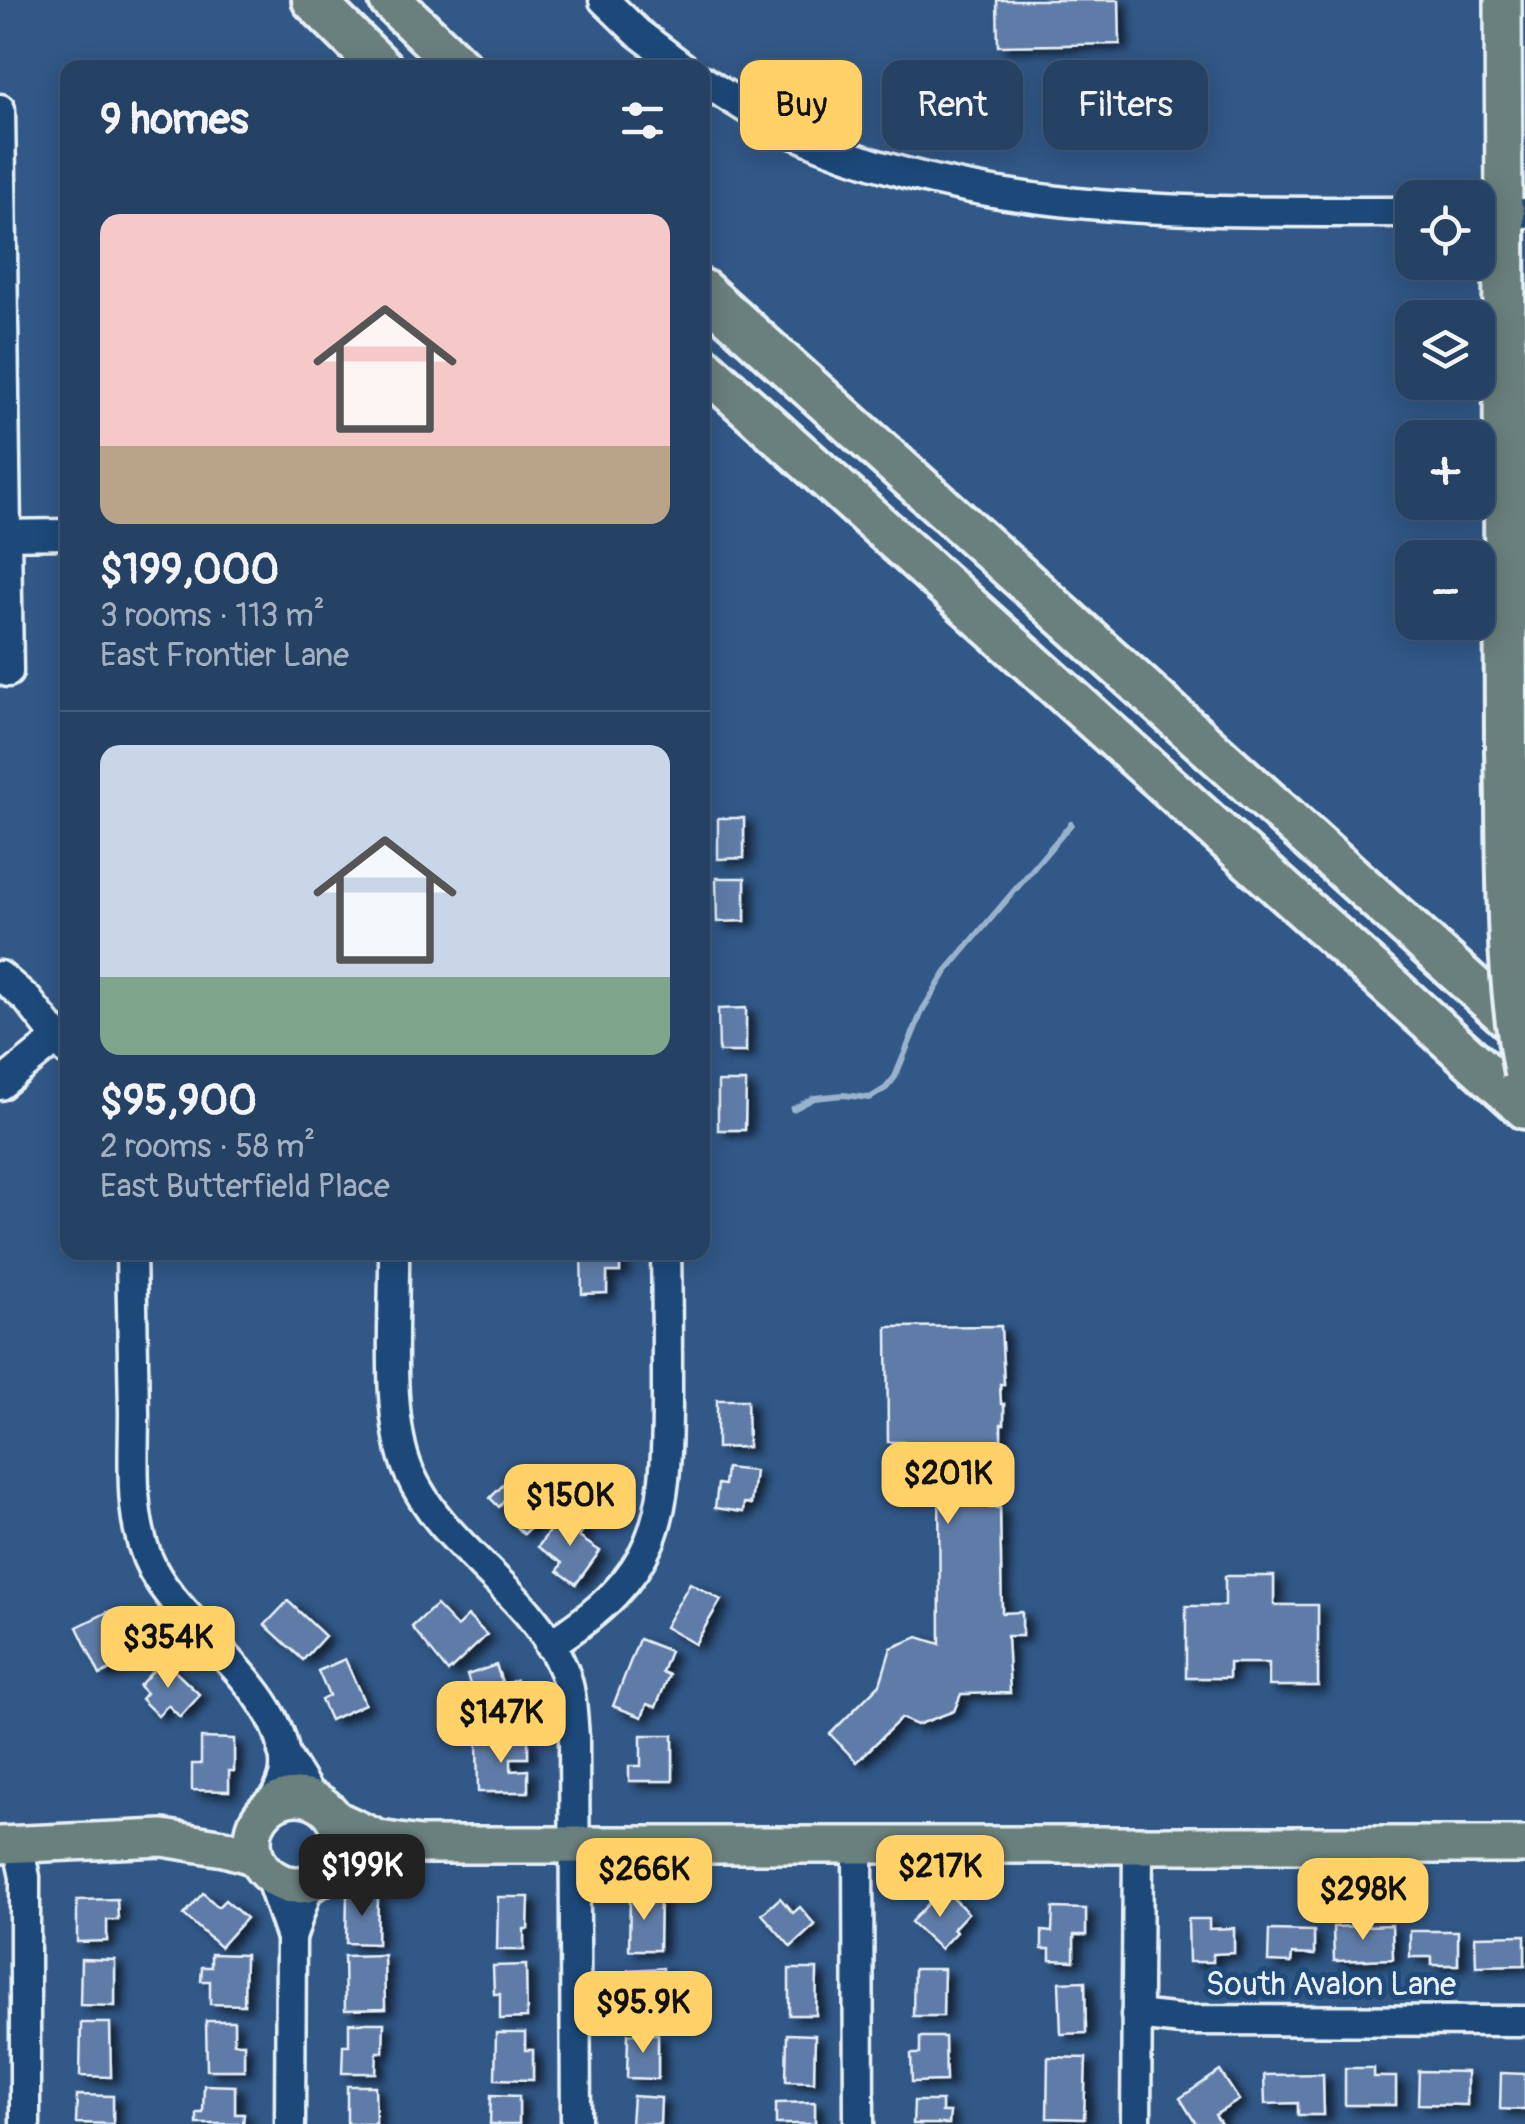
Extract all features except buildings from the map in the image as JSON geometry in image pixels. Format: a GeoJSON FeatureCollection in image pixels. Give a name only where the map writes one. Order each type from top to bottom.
{"type":"FeatureCollection","features":[{"type":"Feature","properties":{"kind":"highway"},"geometry":{"type":"LineString","coordinates":[[312,0],[374,60]]}},
{"type":"Feature","properties":{"kind":"highway"},"geometry":{"type":"LineString","coordinates":[[390,0],[453,60]]}},
{"type":"Feature","properties":{"kind":"highway"},"geometry":{"type":"LineString","coordinates":[[1502,213],[1508,927],[1512,990],[1525,1073]]}},
{"type":"Feature","properties":{"kind":"highway"},"geometry":{"type":"LineString","coordinates":[[710,297],[1525,1032]]}},
{"type":"Feature","properties":{"kind":"highway"},"geometry":{"type":"LineString","coordinates":[[710,373],[1525,1108]]}},
{"type":"Feature","properties":{"kind":"main road"},"geometry":{"type":"LineString","coordinates":[[1502,213],[1504,0]]}},
{"type":"Feature","properties":{"kind":"main road"},"geometry":{"type":"LineString","coordinates":[[162,1838],[299,1797],[380,1838],[420,1845],[1525,1846]]}},
{"type":"Feature","properties":{"kind":"main road"},"geometry":{"type":"LineString","coordinates":[[263,1867],[255,1829],[269,1808]]}},
{"type":"Feature","properties":{"kind":"main road"},"geometry":{"type":"LineString","coordinates":[[320,1876],[341,1848],[325,1810]]}},
{"type":"Feature","properties":{"kind":"main road"},"geometry":{"type":"LineString","coordinates":[[9,1845],[162,1838],[224,1848],[263,1867],[287,1885],[420,1845]]}},
{"type":"Feature","properties":{"kind":"street"},"geometry":{"type":"LineString","coordinates":[[604,0],[674,60]]}},
{"type":"Feature","properties":{"kind":"street"},"geometry":{"type":"LineString","coordinates":[[710,85],[794,134],[865,161],[1002,192],[1078,204],[1160,209],[1395,212]]}},
{"type":"Feature","properties":{"kind":"street"},"geometry":{"type":"LineString","coordinates":[[0,109],[3,535],[8,672]]}},
{"type":"Feature","properties":{"kind":"street"},"geometry":{"type":"LineString","coordinates":[[3,535],[60,534]]}},
{"type":"Feature","properties":{"kind":"street"},"geometry":{"type":"LineString","coordinates":[[0,976],[27,999],[60,1041]]}},
{"type":"Feature","properties":{"kind":"street"},"geometry":{"type":"LineString","coordinates":[[0,1085],[60,1047]]}},
{"type":"Feature","properties":{"kind":"street"},"geometry":{"type":"LineString","coordinates":[[132,1260],[135,1490],[144,1548],[166,1594],[252,1687],[284,1752],[325,1810]]}},
{"type":"Feature","properties":{"kind":"street"},"geometry":{"type":"LineString","coordinates":[[394,1260],[400,1449],[421,1495],[445,1526],[533,1618],[562,1667],[570,1690],[576,1845],[576,2124]]}},
{"type":"Feature","properties":{"kind":"street"},"geometry":{"type":"LineString","coordinates":[[549,1645],[610,1602],[652,1540],[660,1515],[667,1470],[666,1260]]}},
{"type":"Feature","properties":{"kind":"street"},"geometry":{"type":"LineString","coordinates":[[269,1808],[282,1785],[284,1752]]}},
{"type":"Feature","properties":{"kind":"street"},"geometry":{"type":"LineString","coordinates":[[9,1845],[25,1877],[25,2124]]}},
{"type":"Feature","properties":{"kind":"street"},"geometry":{"type":"LineString","coordinates":[[858,1845],[859,2124]]}},
{"type":"Feature","properties":{"kind":"street"},"geometry":{"type":"LineString","coordinates":[[1136,2124],[1138,1846]]}},
{"type":"Feature","properties":{"kind":"street"},"geometry":{"type":"LineString","coordinates":[[263,1867],[291,1938],[290,2124]]}},
{"type":"Feature","properties":{"kind":"street"},"geometry":{"type":"LineString","coordinates":[[291,1938],[320,1876]]}},
{"type":"Feature","properties":{"kind":"street","name":"South Avalon Lane"},"geometry":{"type":"LineString","coordinates":[[1136,2015],[1182,2020],[1525,2021]]}},
{"type":"Feature","properties":{"kind":"waterway"},"geometry":{"type":"LineString","coordinates":[[793,1109],[814,1098],[870,1098],[886,1088],[895,1077],[923,1009],[948,969],[1071,824]]}}]}
